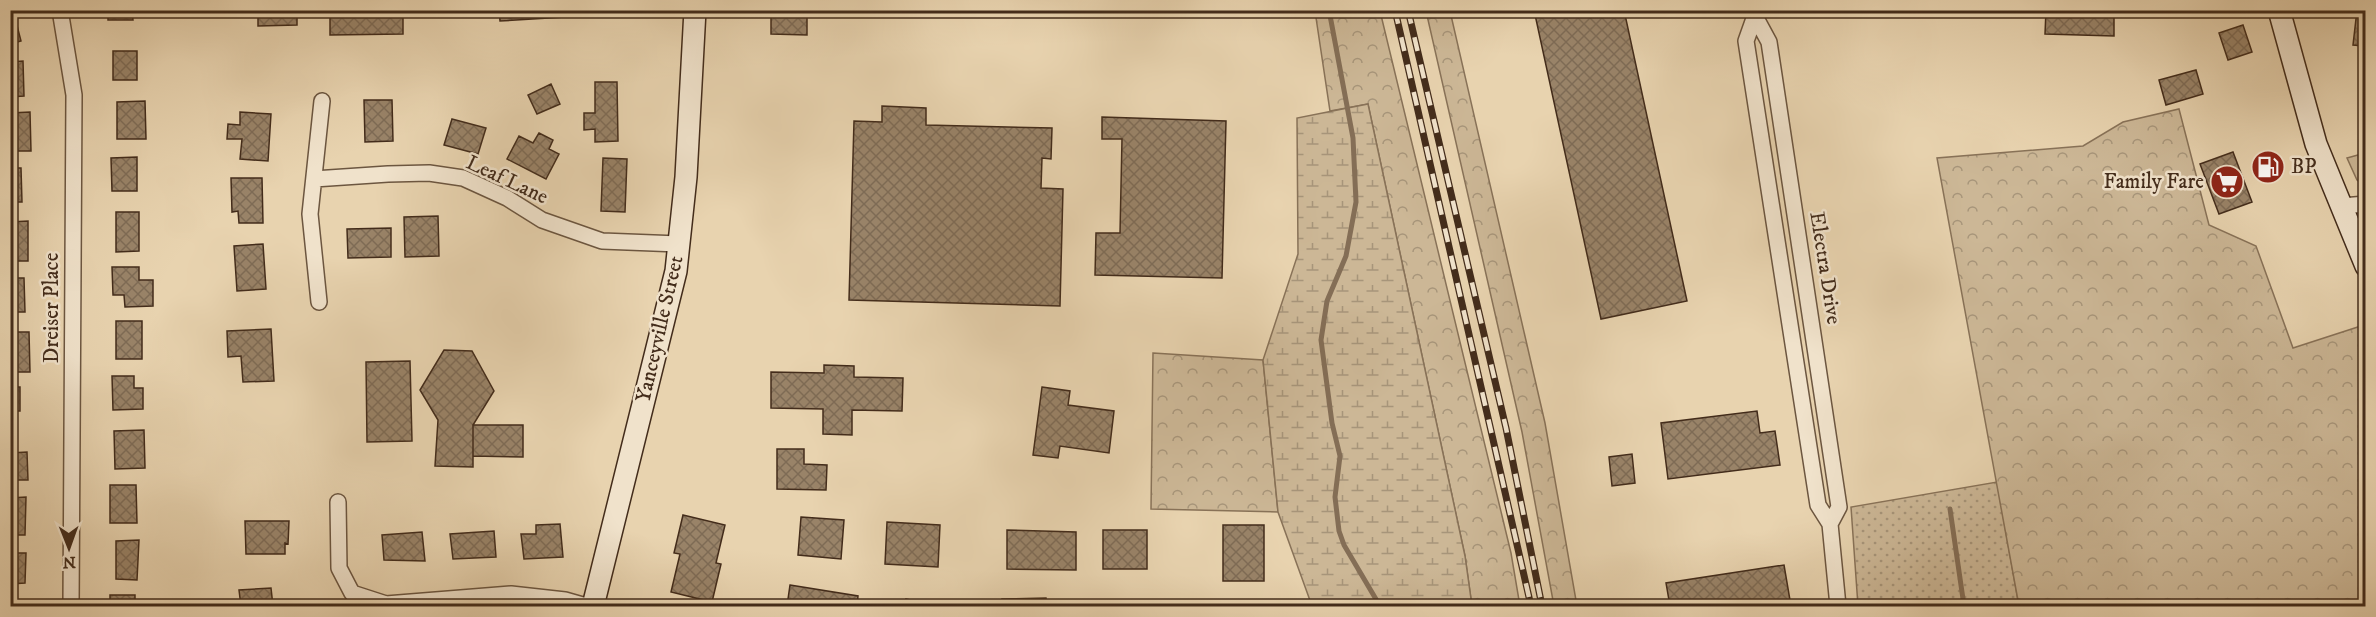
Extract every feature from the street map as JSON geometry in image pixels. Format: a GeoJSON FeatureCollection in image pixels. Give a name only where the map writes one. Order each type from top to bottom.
{"type":"FeatureCollection","features":[{"type":"Feature","properties":{"kind":"main road","name":"Yanceyville Street"},"geometry":{"type":"LineString","coordinates":[[593,606],[676,271],[686,177],[694,10]]}},
{"type":"Feature","properties":{"kind":"main road"},"geometry":{"type":"LineString","coordinates":[[2279,10],[2316,144],[2366,266]]}},
{"type":"Feature","properties":{"kind":"street","name":"Dreiser Place"},"geometry":{"type":"LineString","coordinates":[[60,10],[67,38],[74,95],[71,606]]}},
{"type":"Feature","properties":{"kind":"street","name":"Electra Drive"},"geometry":{"type":"LineString","coordinates":[[1757,14],[1746,41],[1818,505],[1830,524],[1838,606]]}},
{"type":"Feature","properties":{"kind":"street","name":"Electra Drive"},"geometry":{"type":"LineString","coordinates":[[1757,14],[1769,42],[1839,507],[1830,524]]}},
{"type":"Feature","properties":{"kind":"street"},"geometry":{"type":"LineString","coordinates":[[319,302],[310,214],[322,101]]}},
{"type":"Feature","properties":{"kind":"street","name":"Leaf Lane"},"geometry":{"type":"LineString","coordinates":[[314,179],[398,173],[429,173],[463,178],[507,198],[542,220],[602,241],[679,244]]}},
{"type":"Feature","properties":{"kind":"street"},"geometry":{"type":"LineString","coordinates":[[2342,206],[2366,204]]}},
{"type":"Feature","properties":{"kind":"street"},"geometry":{"type":"LineString","coordinates":[[338,502],[339,568],[352,593],[386,604],[511,594],[565,600],[586,606]]}},
{"type":"Feature","properties":{"kind":"green space"},"geometry":{"type":"Polygon","coordinates":[[[1315,11],[1380,11],[1511,553],[1520,606],[1472,606],[1465,556],[1368,104],[1330,111],[1315,11]]]}},
{"type":"Feature","properties":{"kind":"green space"},"geometry":{"type":"Polygon","coordinates":[[[1426,11],[1450,11],[1545,423],[1577,606],[1554,606],[1522,432],[1426,11]]]}},
{"type":"Feature","properties":{"kind":"green space"},"geometry":{"type":"Polygon","coordinates":[[[1368,104],[1465,556],[1472,606],[1312,606],[1278,512],[1263,360],[1298,254],[1297,118],[1368,104]]]}},
{"type":"Feature","properties":{"kind":"green space"},"geometry":{"type":"Polygon","coordinates":[[[2179,109],[2209,225],[2256,246],[2293,348],[2364,325],[2365,606],[2019,606],[1937,158],[2083,146],[2123,122],[2179,109]]]}},
{"type":"Feature","properties":{"kind":"green space"},"geometry":{"type":"Polygon","coordinates":[[[2366,153],[2365,186],[2357,180],[2347,158],[2366,153]]]}},
{"type":"Feature","properties":{"kind":"green space"},"geometry":{"type":"Polygon","coordinates":[[[1153,353],[1263,360],[1278,512],[1151,509],[1153,353]]]}},
{"type":"Feature","properties":{"kind":"green space"},"geometry":{"type":"Polygon","coordinates":[[[1997,482],[2019,606],[1858,606],[1851,507],[1997,482]]]}},
{"type":"Feature","properties":{"kind":"building"},"geometry":{"type":"Polygon","coordinates":[[[10,10],[13,10],[21,41],[10,44],[10,10]]]}},
{"type":"Feature","properties":{"kind":"building"},"geometry":{"type":"Polygon","coordinates":[[[108,10],[132,10],[133,20],[108,20],[108,10]]]}},
{"type":"Feature","properties":{"kind":"building"},"geometry":{"type":"Polygon","coordinates":[[[258,10],[297,10],[297,25],[258,26],[258,10]]]}},
{"type":"Feature","properties":{"kind":"building"},"geometry":{"type":"Polygon","coordinates":[[[330,10],[403,10],[403,34],[330,35],[330,10]]]}},
{"type":"Feature","properties":{"kind":"building"},"geometry":{"type":"Polygon","coordinates":[[[499,10],[580,10],[581,16],[500,21],[499,10]]]}},
{"type":"Feature","properties":{"kind":"building"},"geometry":{"type":"Polygon","coordinates":[[[771,10],[807,10],[807,35],[771,34],[771,10]]]}},
{"type":"Feature","properties":{"kind":"building"},"geometry":{"type":"Polygon","coordinates":[[[1534,10],[1624,10],[1687,301],[1601,319],[1534,10]]]}},
{"type":"Feature","properties":{"kind":"building"},"geometry":{"type":"Polygon","coordinates":[[[2046,10],[2114,10],[2114,36],[2045,34],[2046,10]]]}},
{"type":"Feature","properties":{"kind":"building"},"geometry":{"type":"Polygon","coordinates":[[[2357,10],[2366,10],[2366,71],[2361,71],[2364,46],[2353,45],[2357,10]]]}},
{"type":"Feature","properties":{"kind":"building"},"geometry":{"type":"Polygon","coordinates":[[[2243,25],[2252,52],[2228,60],[2219,33],[2243,25]]]}},
{"type":"Feature","properties":{"kind":"building"},"geometry":{"type":"Polygon","coordinates":[[[113,51],[137,51],[137,80],[113,80],[113,51]]]}},
{"type":"Feature","properties":{"kind":"building"},"geometry":{"type":"Polygon","coordinates":[[[23,61],[24,96],[10,97],[10,62],[23,61]]]}},
{"type":"Feature","properties":{"kind":"building"},"geometry":{"type":"Polygon","coordinates":[[[2196,70],[2203,94],[2166,105],[2159,80],[2196,70]]]}},
{"type":"Feature","properties":{"kind":"building"},"geometry":{"type":"Polygon","coordinates":[[[595,82],[617,82],[618,141],[595,142],[595,129],[584,130],[584,113],[595,113],[595,82]]]}},
{"type":"Feature","properties":{"kind":"building"},"geometry":{"type":"Polygon","coordinates":[[[551,84],[560,104],[537,114],[528,95],[551,84]]]}},
{"type":"Feature","properties":{"kind":"building"},"geometry":{"type":"Polygon","coordinates":[[[364,100],[392,100],[393,141],[365,142],[364,100]]]}},
{"type":"Feature","properties":{"kind":"building"},"geometry":{"type":"Polygon","coordinates":[[[145,101],[146,139],[117,139],[117,102],[145,101]]]}},
{"type":"Feature","properties":{"kind":"building"},"geometry":{"type":"Polygon","coordinates":[[[882,106],[926,108],[926,125],[1052,128],[1051,159],[1042,158],[1041,188],[1063,189],[1060,306],[849,300],[854,121],[882,122],[882,106]]]}},
{"type":"Feature","properties":{"kind":"building"},"geometry":{"type":"Polygon","coordinates":[[[30,112],[31,151],[10,151],[10,113],[30,112]]]}},
{"type":"Feature","properties":{"kind":"building"},"geometry":{"type":"Polygon","coordinates":[[[240,112],[271,114],[268,161],[240,159],[242,139],[227,139],[228,124],[240,125],[240,112]]]}},
{"type":"Feature","properties":{"kind":"building"},"geometry":{"type":"Polygon","coordinates":[[[1102,117],[1226,121],[1222,278],[1095,275],[1096,233],[1120,233],[1122,139],[1102,139],[1102,117]]]}},
{"type":"Feature","properties":{"kind":"building"},"geometry":{"type":"Polygon","coordinates":[[[452,119],[486,128],[478,154],[444,145],[452,119]]]}},
{"type":"Feature","properties":{"kind":"building"},"geometry":{"type":"Polygon","coordinates":[[[539,133],[553,140],[549,149],[559,154],[546,179],[507,159],[519,136],[533,143],[539,133]]]}},
{"type":"Feature","properties":{"kind":"building"},"geometry":{"type":"Polygon","coordinates":[[[2233,152],[2252,202],[2219,214],[2200,164],[2233,152]]]}},
{"type":"Feature","properties":{"kind":"building"},"geometry":{"type":"Polygon","coordinates":[[[137,157],[137,191],[112,191],[111,158],[137,157]]]}},
{"type":"Feature","properties":{"kind":"building"},"geometry":{"type":"Polygon","coordinates":[[[603,158],[627,159],[625,212],[601,211],[603,158]]]}},
{"type":"Feature","properties":{"kind":"building"},"geometry":{"type":"Polygon","coordinates":[[[10,168],[21,168],[22,202],[10,202],[10,168]]]}},
{"type":"Feature","properties":{"kind":"building"},"geometry":{"type":"Polygon","coordinates":[[[231,178],[262,178],[263,223],[239,223],[238,211],[232,212],[231,178]]]}},
{"type":"Feature","properties":{"kind":"building"},"geometry":{"type":"Polygon","coordinates":[[[116,212],[139,212],[139,251],[116,252],[116,212]]]}},
{"type":"Feature","properties":{"kind":"building"},"geometry":{"type":"Polygon","coordinates":[[[438,216],[439,256],[405,257],[404,217],[438,216]]]}},
{"type":"Feature","properties":{"kind":"building"},"geometry":{"type":"Polygon","coordinates":[[[28,221],[28,261],[10,261],[10,222],[28,221]]]}},
{"type":"Feature","properties":{"kind":"building"},"geometry":{"type":"Polygon","coordinates":[[[391,228],[391,257],[348,258],[347,229],[391,228]]]}},
{"type":"Feature","properties":{"kind":"building"},"geometry":{"type":"Polygon","coordinates":[[[263,244],[266,289],[237,291],[234,246],[263,244]]]}},
{"type":"Feature","properties":{"kind":"building"},"geometry":{"type":"Polygon","coordinates":[[[112,267],[139,267],[139,280],[153,280],[153,306],[125,307],[124,295],[113,295],[112,267]]]}},
{"type":"Feature","properties":{"kind":"building"},"geometry":{"type":"Polygon","coordinates":[[[10,278],[24,278],[25,312],[10,312],[10,278]]]}},
{"type":"Feature","properties":{"kind":"building"},"geometry":{"type":"Polygon","coordinates":[[[116,321],[142,321],[142,359],[116,359],[116,321]]]}},
{"type":"Feature","properties":{"kind":"building"},"geometry":{"type":"Polygon","coordinates":[[[271,329],[274,381],[243,382],[241,356],[228,357],[227,331],[271,329]]]}},
{"type":"Feature","properties":{"kind":"building"},"geometry":{"type":"Polygon","coordinates":[[[10,332],[29,332],[30,372],[10,372],[10,332]]]}},
{"type":"Feature","properties":{"kind":"building"},"geometry":{"type":"Polygon","coordinates":[[[444,350],[472,351],[494,391],[473,425],[473,467],[435,466],[438,420],[420,390],[444,350]]]}},
{"type":"Feature","properties":{"kind":"building"},"geometry":{"type":"Polygon","coordinates":[[[410,361],[412,441],[367,442],[366,362],[410,361]]]}},
{"type":"Feature","properties":{"kind":"building"},"geometry":{"type":"Polygon","coordinates":[[[824,365],[854,366],[854,377],[903,378],[902,411],[852,410],[852,435],[823,434],[823,409],[771,408],[771,372],[824,373],[824,365]]]}},
{"type":"Feature","properties":{"kind":"building"},"geometry":{"type":"Polygon","coordinates":[[[112,376],[134,376],[134,388],[143,388],[143,409],[113,410],[112,376]]]}},
{"type":"Feature","properties":{"kind":"building"},"geometry":{"type":"Polygon","coordinates":[[[10,387],[20,387],[20,411],[10,411],[10,387]]]}},
{"type":"Feature","properties":{"kind":"building"},"geometry":{"type":"Polygon","coordinates":[[[1042,387],[1070,391],[1068,405],[1114,411],[1109,453],[1060,446],[1058,458],[1033,455],[1042,387]]]}},
{"type":"Feature","properties":{"kind":"building"},"geometry":{"type":"Polygon","coordinates":[[[1757,411],[1760,433],[1775,431],[1780,465],[1668,479],[1661,423],[1757,411]]]}},
{"type":"Feature","properties":{"kind":"building"},"geometry":{"type":"Polygon","coordinates":[[[473,425],[523,425],[523,457],[473,456],[473,425]]]}},
{"type":"Feature","properties":{"kind":"building"},"geometry":{"type":"Polygon","coordinates":[[[144,430],[145,468],[115,469],[114,431],[144,430]]]}},
{"type":"Feature","properties":{"kind":"building"},"geometry":{"type":"Polygon","coordinates":[[[777,449],[804,449],[804,464],[827,465],[826,490],[777,489],[777,449]]]}},
{"type":"Feature","properties":{"kind":"building"},"geometry":{"type":"Polygon","coordinates":[[[27,452],[28,480],[10,480],[10,453],[27,452]]]}},
{"type":"Feature","properties":{"kind":"building"},"geometry":{"type":"Polygon","coordinates":[[[1632,454],[1635,483],[1612,486],[1609,457],[1632,454]]]}},
{"type":"Feature","properties":{"kind":"building"},"geometry":{"type":"Polygon","coordinates":[[[110,485],[136,485],[137,523],[110,523],[110,485]]]}},
{"type":"Feature","properties":{"kind":"building"},"geometry":{"type":"Polygon","coordinates":[[[26,497],[25,535],[10,535],[10,498],[26,497]]]}},
{"type":"Feature","properties":{"kind":"building"},"geometry":{"type":"Polygon","coordinates":[[[683,515],[725,525],[716,563],[721,564],[712,602],[671,592],[680,554],[674,553],[683,515]]]}},
{"type":"Feature","properties":{"kind":"building"},"geometry":{"type":"Polygon","coordinates":[[[801,517],[844,520],[841,559],[798,555],[801,517]]]}},
{"type":"Feature","properties":{"kind":"building"},"geometry":{"type":"Polygon","coordinates":[[[245,521],[289,521],[285,554],[246,554],[245,521]]]}},
{"type":"Feature","properties":{"kind":"building"},"geometry":{"type":"Polygon","coordinates":[[[887,522],[940,525],[938,567],[885,564],[887,522]]]}},
{"type":"Feature","properties":{"kind":"building"},"geometry":{"type":"Polygon","coordinates":[[[560,524],[563,557],[524,559],[521,534],[536,534],[536,525],[560,524]]]}},
{"type":"Feature","properties":{"kind":"building"},"geometry":{"type":"Polygon","coordinates":[[[1223,525],[1264,525],[1264,581],[1223,581],[1223,525]]]}},
{"type":"Feature","properties":{"kind":"building"},"geometry":{"type":"Polygon","coordinates":[[[1007,530],[1076,532],[1076,570],[1007,569],[1007,530]]]}},
{"type":"Feature","properties":{"kind":"building"},"geometry":{"type":"Polygon","coordinates":[[[1103,530],[1147,530],[1147,569],[1103,569],[1103,530]]]}},
{"type":"Feature","properties":{"kind":"building"},"geometry":{"type":"Polygon","coordinates":[[[494,531],[496,557],[453,559],[450,534],[494,531]]]}},
{"type":"Feature","properties":{"kind":"building"},"geometry":{"type":"Polygon","coordinates":[[[422,532],[425,561],[384,560],[382,535],[422,532]]]}},
{"type":"Feature","properties":{"kind":"building"},"geometry":{"type":"Polygon","coordinates":[[[139,540],[137,580],[116,579],[116,541],[139,540]]]}},
{"type":"Feature","properties":{"kind":"building"},"geometry":{"type":"Polygon","coordinates":[[[10,553],[26,553],[25,583],[10,584],[10,553]]]}},
{"type":"Feature","properties":{"kind":"building"},"geometry":{"type":"Polygon","coordinates":[[[1784,565],[1791,606],[1670,606],[1666,583],[1784,565]]]}},
{"type":"Feature","properties":{"kind":"building"},"geometry":{"type":"Polygon","coordinates":[[[790,585],[858,596],[857,606],[787,606],[790,585]]]}},
{"type":"Feature","properties":{"kind":"building"},"geometry":{"type":"Polygon","coordinates":[[[271,588],[273,606],[241,606],[239,590],[271,588]]]}},
{"type":"Feature","properties":{"kind":"building"},"geometry":{"type":"Polygon","coordinates":[[[110,595],[135,595],[135,606],[110,606],[110,595]]]}},
{"type":"Feature","properties":{"kind":"building"},"geometry":{"type":"Polygon","coordinates":[[[1046,598],[1047,606],[1003,606],[1002,599],[1046,598]]]}},
{"type":"Feature","properties":{"kind":"building"},"geometry":{"type":"Polygon","coordinates":[[[906,599],[935,605],[904,606],[906,599]]]}},
{"type":"Feature","properties":{"kind":"waterway"},"geometry":{"type":"LineString","coordinates":[[1329,10],[1353,138],[1356,202],[1346,256],[1327,301],[1321,340],[1332,423],[1340,456],[1335,497],[1339,531],[1344,545],[1380,606]]}},
{"type":"Feature","properties":{"kind":"waterway"},"geometry":{"type":"LineString","coordinates":[[1950,509],[1964,606]]}},
{"type":"Feature","properties":{"kind":"railway"},"geometry":{"type":"LineString","coordinates":[[1395,10],[1531,606]]}},
{"type":"Feature","properties":{"kind":"railway"},"geometry":{"type":"LineString","coordinates":[[1408,10],[1506,428],[1542,606]]}},
{"type":"Feature","properties":{"kind":"place","name":"BP"},"geometry":{"type":"Point","coordinates":[2268,167]}},
{"type":"Feature","properties":{"kind":"place","name":"Family Fare"},"geometry":{"type":"Point","coordinates":[2227,182]}}]}
